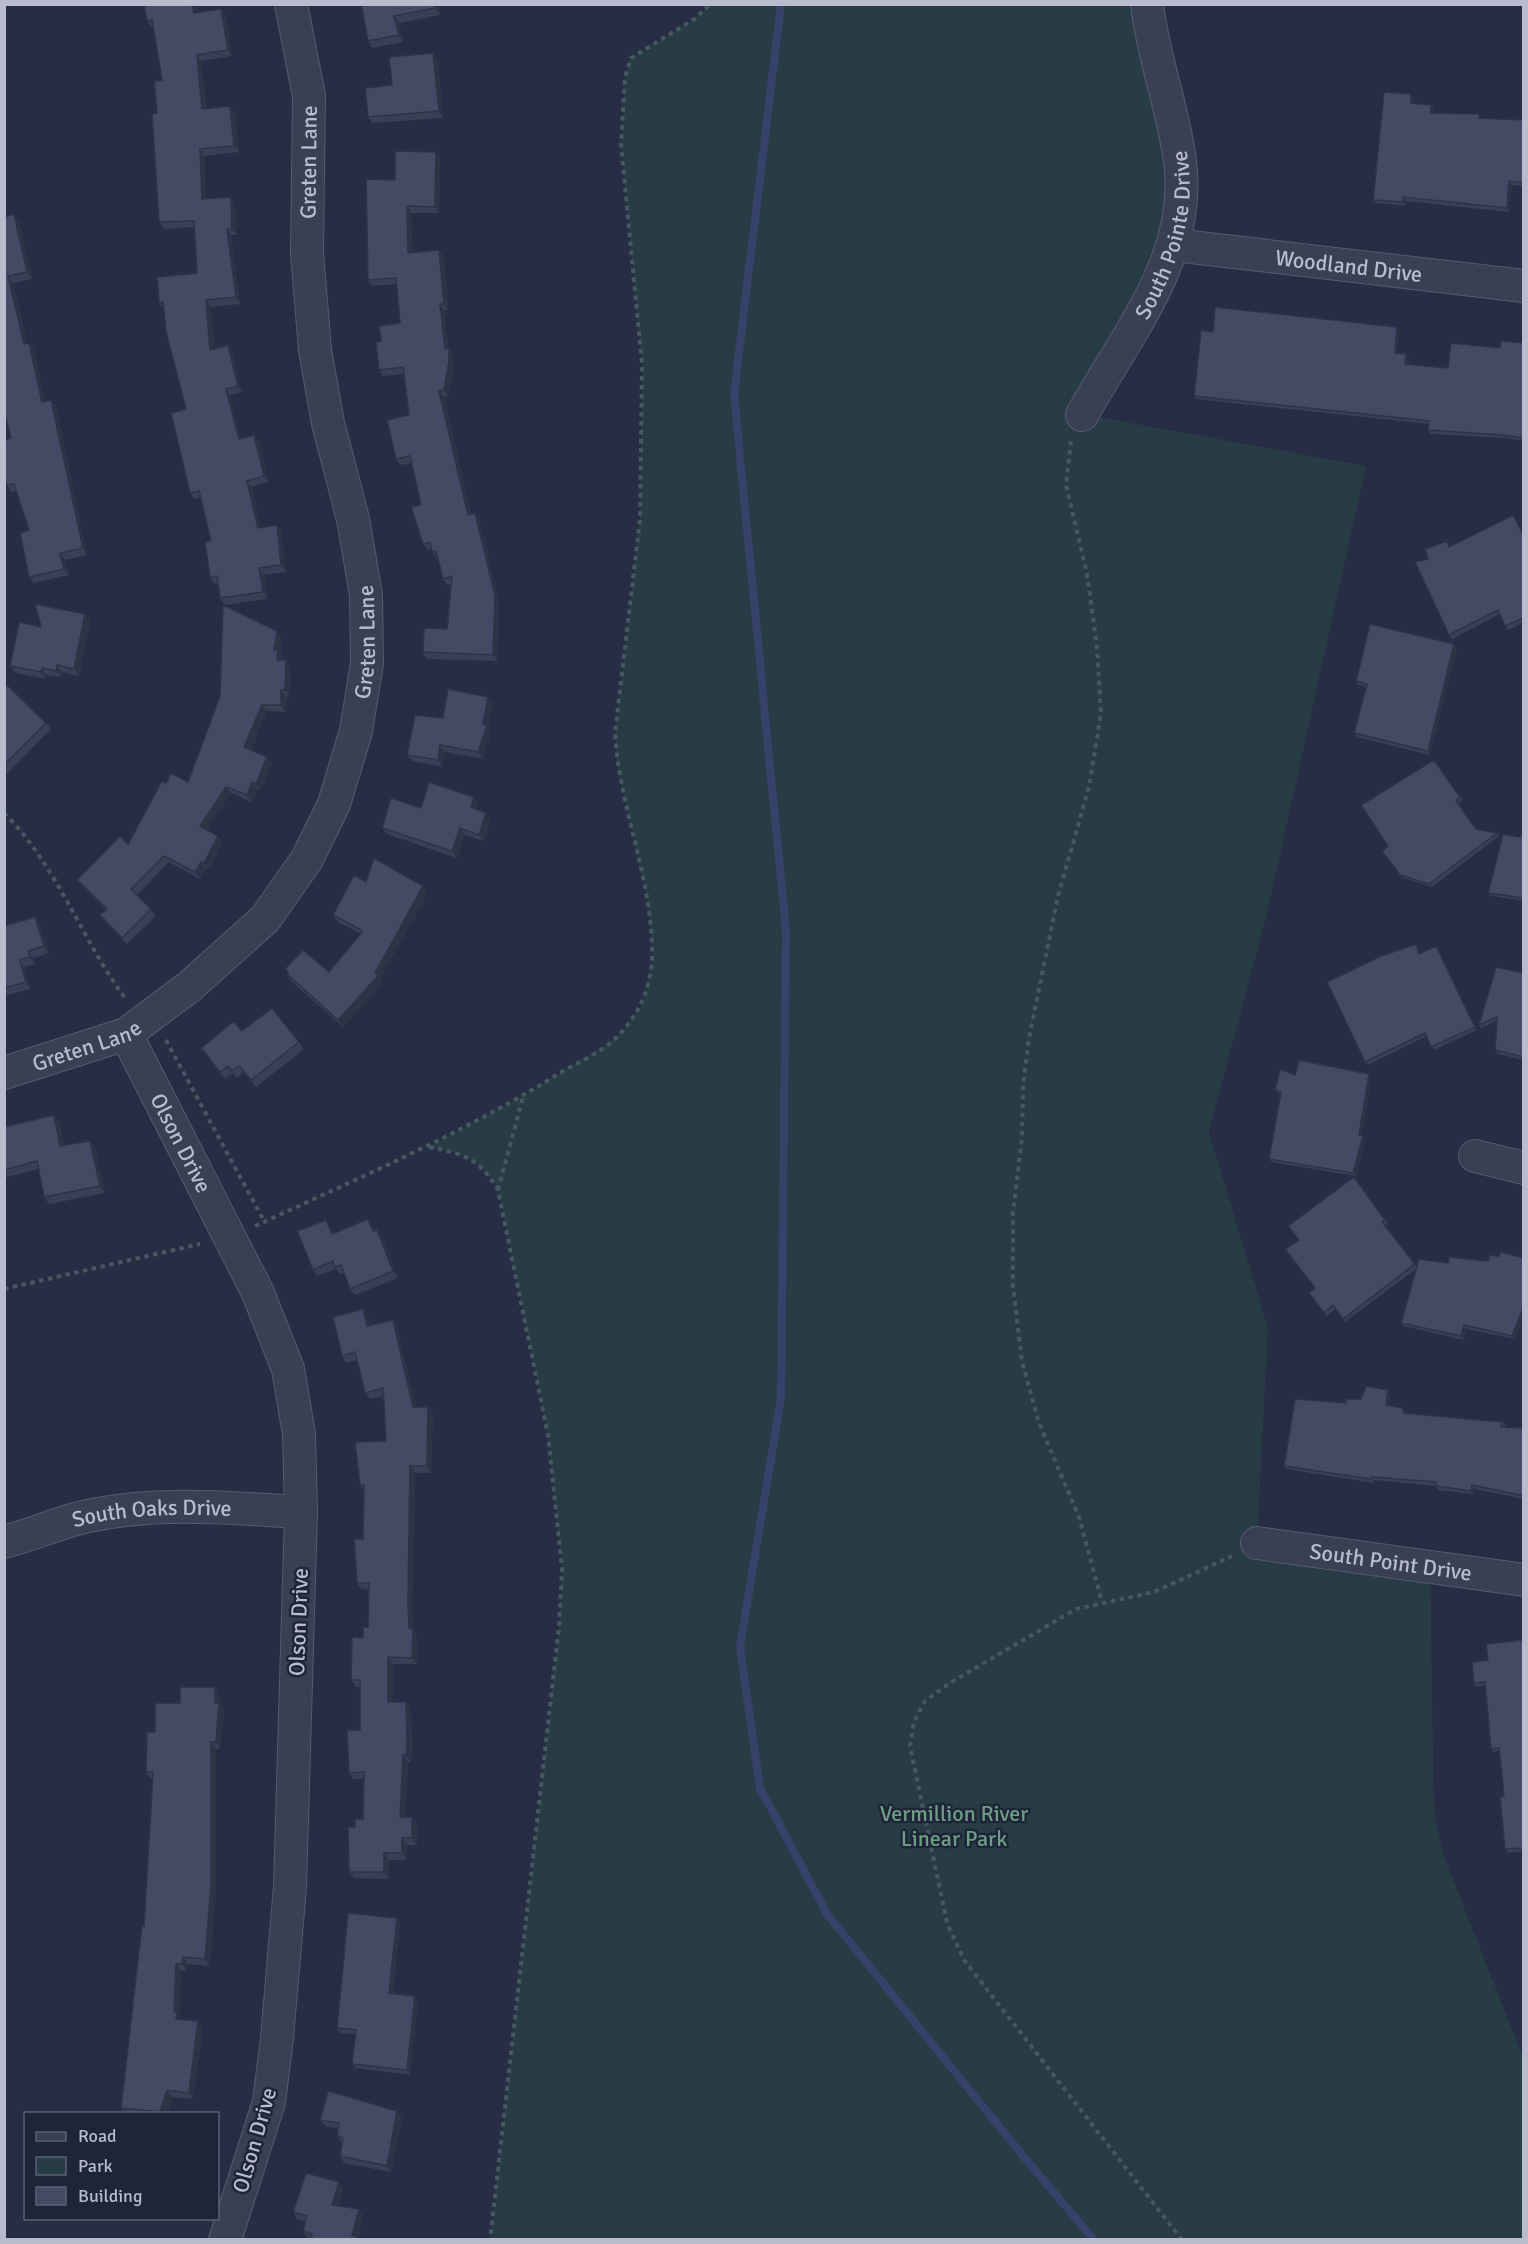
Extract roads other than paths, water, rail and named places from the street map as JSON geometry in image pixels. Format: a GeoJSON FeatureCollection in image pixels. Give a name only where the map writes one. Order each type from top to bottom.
{"type":"FeatureCollection","features":[{"type":"Feature","properties":{"kind":"street","name":"Greten Lane"},"geometry":{"type":"LineString","coordinates":[[4,1073],[126,1034],[189,987],[265,918],[307,859],[334,804],[356,732],[368,663],[366,594],[315,350],[307,253],[309,96],[291,4]]}},
{"type":"Feature","properties":{"kind":"street","name":"South Pointe Drive"},"geometry":{"type":"LineString","coordinates":[[1082,415],[1153,292],[1174,245],[1181,215],[1180,162],[1168,98],[1151,38],[1147,4]]}},
{"type":"Feature","properties":{"kind":"street","name":"Woodland Drive"},"geometry":{"type":"LineString","coordinates":[[1174,245],[1524,286]]}},
{"type":"Feature","properties":{"kind":"street","name":"Olson Drive"},"geometry":{"type":"LineString","coordinates":[[126,1034],[258,1293],[288,1369],[299,1434],[301,1512],[290,1887],[277,2038],[269,2102],[225,2240]]}},
{"type":"Feature","properties":{"kind":"street"},"geometry":{"type":"LineString","coordinates":[[1475,1156],[1524,1168]]}},
{"type":"Feature","properties":{"kind":"street","name":"South Oaks Drive"},"geometry":{"type":"LineString","coordinates":[[4,1542],[78,1518],[122,1510],[170,1506],[301,1512]]}},
{"type":"Feature","properties":{"kind":"street","name":"South Point Drive"},"geometry":{"type":"LineString","coordinates":[[1257,1543],[1524,1580]]}},
{"type":"Feature","properties":{"kind":"waterway"},"geometry":{"type":"LineString","coordinates":[[781,4],[734,394],[786,932],[781,1398],[740,1647],[760,1788],[827,1914],[1094,2240]]}},
{"type":"Feature","properties":{"kind":"park label","name":"Vermillion River Linear Park"},"geometry":{"type":"Point","coordinates":[954,1826]}}]}
